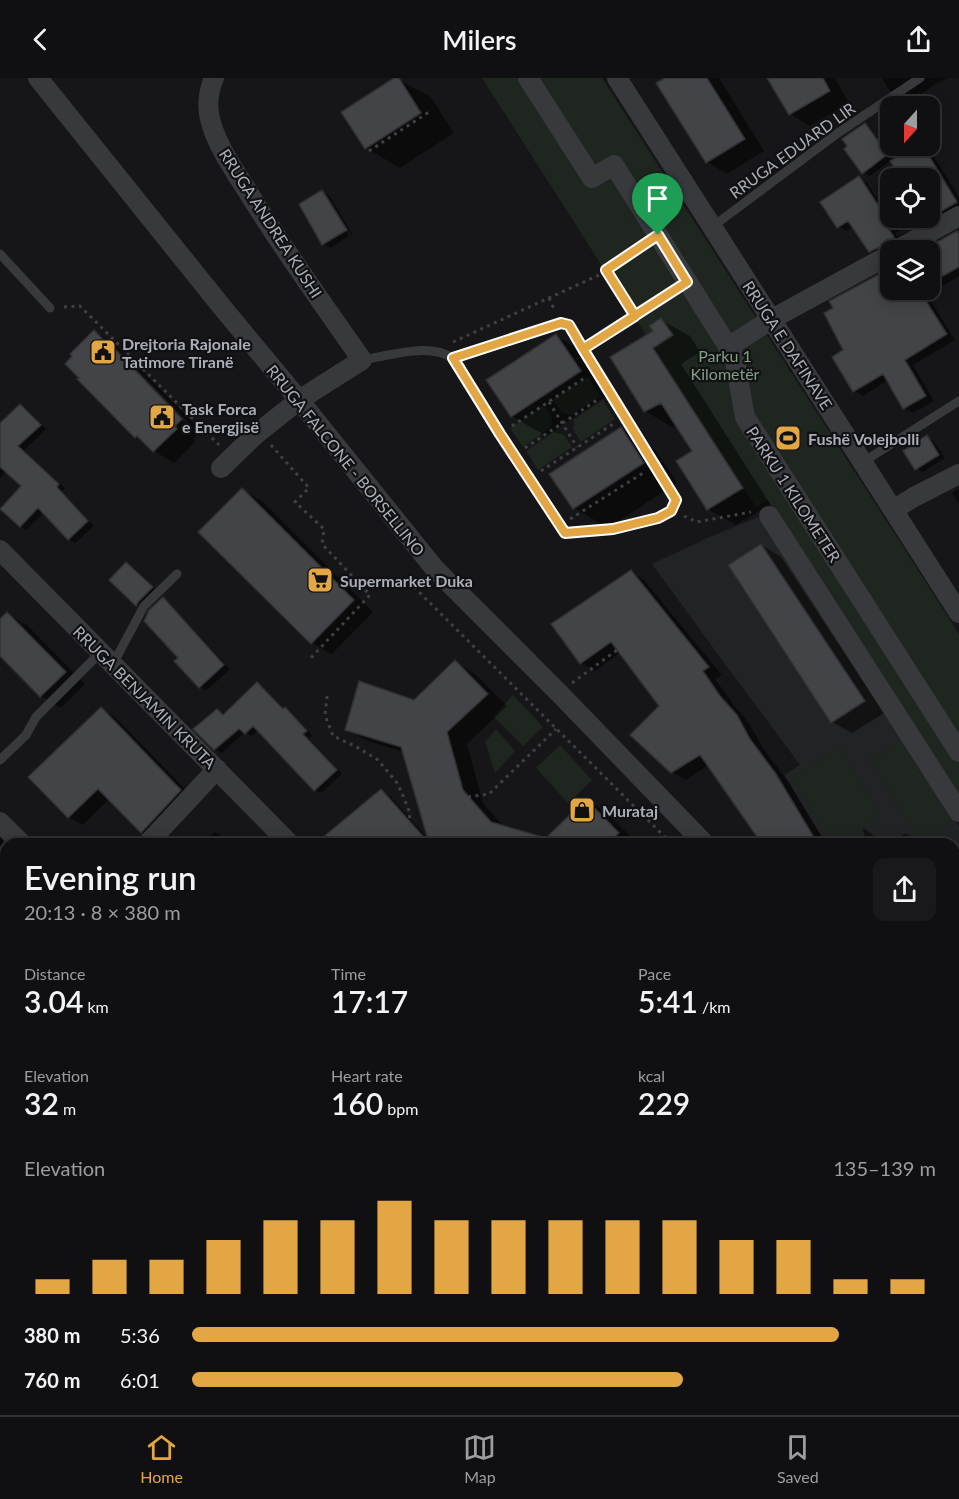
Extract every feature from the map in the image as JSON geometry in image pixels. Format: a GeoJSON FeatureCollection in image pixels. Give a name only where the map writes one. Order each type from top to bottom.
{"type":"FeatureCollection","features":[{"type":"Feature","properties":{"kind":"street","name":"RRUGA FALCONE - BORSELLINO"},"geometry":{"type":"LineString","coordinates":[[38,78],[435,569],[699,838]]}},
{"type":"Feature","properties":{"kind":"street","name":"RRUGA ANDREA KUSHI"},"geometry":{"type":"LineString","coordinates":[[214,78],[208,92],[208,112],[223,151],[263,217],[362,360]]}},
{"type":"Feature","properties":{"kind":"street","name":"PARKU 1 KILOMETER"},"geometry":{"type":"LineString","coordinates":[[528,78],[592,178],[614,165],[734,356],[745,417],[959,752]]}},
{"type":"Feature","properties":{"kind":"street","name":"RRUGA E DAFINAVE"},"geometry":{"type":"LineString","coordinates":[[626,81],[712,227],[959,613]]}},
{"type":"Feature","properties":{"kind":"street"},"geometry":{"type":"LineString","coordinates":[[915,240],[959,216]]}},
{"type":"Feature","properties":{"kind":"street"},"geometry":{"type":"LineString","coordinates":[[728,347],[772,319],[880,260]]}},
{"type":"Feature","properties":{"kind":"street"},"geometry":{"type":"LineString","coordinates":[[226,463],[260,431],[299,400],[362,360]]}},
{"type":"Feature","properties":{"kind":"street"},"geometry":{"type":"LineString","coordinates":[[893,510],[959,474]]}},
{"type":"Feature","properties":{"kind":"street"},"geometry":{"type":"LineString","coordinates":[[769,516],[959,812]]}},
{"type":"Feature","properties":{"kind":"street","name":"RRUGA BENJAMIN KRUTA"},"geometry":{"type":"LineString","coordinates":[[0,550],[284,838]]}},
{"type":"Feature","properties":{"kind":"street"},"geometry":{"type":"LineString","coordinates":[[153,838],[217,769]]}},
{"type":"Feature","properties":{"kind":"street"},"geometry":{"type":"LineString","coordinates":[[0,822],[16,838]]}},
{"type":"Feature","properties":{"kind":"lane","name":"RRUGA EDUARD LIR"},"geometry":{"type":"LineString","coordinates":[[712,227],[838,133],[920,78]]}},
{"type":"Feature","properties":{"kind":"lane"},"geometry":{"type":"LineString","coordinates":[[0,254],[50,308]]}},
{"type":"Feature","properties":{"kind":"lane"},"geometry":{"type":"LineString","coordinates":[[362,360],[414,350],[435,351],[453,358],[565,533],[613,529],[658,518],[671,511],[676,500],[569,325],[561,323],[453,358]]}},
{"type":"Feature","properties":{"kind":"lane"},"geometry":{"type":"LineString","coordinates":[[862,462],[959,401]]}},
{"type":"Feature","properties":{"kind":"lane"},"geometry":{"type":"LineString","coordinates":[[0,760],[26,735],[36,717],[107,658],[144,606],[177,574]]}},
{"type":"Feature","properties":{"kind":"path"},"geometry":{"type":"LineString","coordinates":[[369,151],[429,112]]}},
{"type":"Feature","properties":{"kind":"path"},"geometry":{"type":"LineString","coordinates":[[452,343],[599,275],[658,235]]}},
{"type":"Feature","properties":{"kind":"path"},"geometry":{"type":"LineString","coordinates":[[606,270],[635,316]]}},
{"type":"Feature","properties":{"kind":"path"},"geometry":{"type":"LineString","coordinates":[[583,349],[687,282]]}},
{"type":"Feature","properties":{"kind":"path"},"geometry":{"type":"LineString","coordinates":[[50,308],[80,306],[226,463]]}},
{"type":"Feature","properties":{"kind":"path"},"geometry":{"type":"LineString","coordinates":[[500,434],[597,370]]}},
{"type":"Feature","properties":{"kind":"path"},"geometry":{"type":"LineString","coordinates":[[514,455],[610,392]]}},
{"type":"Feature","properties":{"kind":"path"},"geometry":{"type":"LineString","coordinates":[[549,402],[578,447]]}},
{"type":"Feature","properties":{"kind":"path"},"geometry":{"type":"LineString","coordinates":[[529,478],[625,416]]}},
{"type":"Feature","properties":{"kind":"path"},"geometry":{"type":"LineString","coordinates":[[260,431],[309,488],[295,502],[324,529],[322,544],[370,595],[308,661]]}},
{"type":"Feature","properties":{"kind":"path"},"geometry":{"type":"LineString","coordinates":[[560,525],[655,465]]}},
{"type":"Feature","properties":{"kind":"path"},"geometry":{"type":"LineString","coordinates":[[671,511],[698,522],[752,512],[769,516]]}},
{"type":"Feature","properties":{"kind":"path"},"geometry":{"type":"LineString","coordinates":[[414,587],[666,838]]}},
{"type":"Feature","properties":{"kind":"path"},"geometry":{"type":"LineString","coordinates":[[558,693],[617,650]]}},
{"type":"Feature","properties":{"kind":"path"},"geometry":{"type":"LineString","coordinates":[[327,696],[325,715],[333,736],[378,760],[398,784],[410,813],[408,833],[413,838]]}},
{"type":"Feature","properties":{"kind":"path"},"geometry":{"type":"LineString","coordinates":[[468,797],[489,794],[556,729]]}},
{"type":"Feature","properties":{"kind":"shaded area"},"geometry":{"type":"Polygon","coordinates":[[[758,517],[959,826],[959,838],[822,838],[784,775],[800,765],[652,564],[758,517]]]}},
{"type":"Feature","properties":{"kind":"green space","name":"Parku 1 Kilometër"},"geometry":{"type":"Polygon","coordinates":[[[482,78],[602,78],[959,634],[959,800],[768,500],[756,507],[482,78]]]}},
{"type":"Feature","properties":{"kind":"green space"},"geometry":{"type":"Polygon","coordinates":[[[588,377],[600,396],[571,415],[561,412],[553,399],[588,377]]]}},
{"type":"Feature","properties":{"kind":"green space"},"geometry":{"type":"Polygon","coordinates":[[[603,400],[615,419],[581,442],[573,429],[574,419],[603,400]]]}},
{"type":"Feature","properties":{"kind":"green space"},"geometry":{"type":"Polygon","coordinates":[[[544,405],[552,417],[551,427],[523,447],[510,428],[544,405]]]}},
{"type":"Feature","properties":{"kind":"green space"},"geometry":{"type":"Polygon","coordinates":[[[554,432],[564,435],[572,447],[538,470],[526,451],[554,432]]]}},
{"type":"Feature","properties":{"kind":"green space"},"geometry":{"type":"Polygon","coordinates":[[[513,695],[543,727],[523,746],[493,716],[513,695]]]}},
{"type":"Feature","properties":{"kind":"green space"},"geometry":{"type":"Polygon","coordinates":[[[496,729],[515,751],[495,773],[485,742],[496,729]]]}},
{"type":"Feature","properties":{"kind":"green space"},"geometry":{"type":"Polygon","coordinates":[[[900,741],[951,821],[925,838],[918,838],[869,760],[900,741]]]}},
{"type":"Feature","properties":{"kind":"green space"},"geometry":{"type":"Polygon","coordinates":[[[560,745],[592,780],[568,803],[536,768],[560,745]]]}},
{"type":"Feature","properties":{"kind":"green space"},"geometry":{"type":"Polygon","coordinates":[[[839,747],[881,816],[845,838],[829,838],[791,777],[839,747]]]}},
{"type":"Feature","properties":{"kind":"building"},"geometry":{"type":"Polygon","coordinates":[[[394,78],[399,78],[421,113],[365,149],[341,112],[394,78]]]}},
{"type":"Feature","properties":{"kind":"building"},"geometry":{"type":"Polygon","coordinates":[[[665,78],[707,78],[745,139],[706,163],[656,83],[665,78]]]}},
{"type":"Feature","properties":{"kind":"building"},"geometry":{"type":"Polygon","coordinates":[[[767,78],[823,78],[830,91],[789,115],[767,78]]]}},
{"type":"Feature","properties":{"kind":"building"},"geometry":{"type":"Polygon","coordinates":[[[865,123],[880,143],[880,156],[885,156],[862,174],[844,149],[847,146],[842,139],[865,123]]]}},
{"type":"Feature","properties":{"kind":"building"},"geometry":{"type":"Polygon","coordinates":[[[899,156],[929,156],[936,168],[895,168],[890,161],[899,156]]]}},
{"type":"Feature","properties":{"kind":"building"},"geometry":{"type":"Polygon","coordinates":[[[940,174],[957,202],[940,212],[940,174]]]}},
{"type":"Feature","properties":{"kind":"building"},"geometry":{"type":"Polygon","coordinates":[[[859,176],[880,208],[880,228],[888,228],[894,237],[891,240],[880,240],[880,247],[869,252],[848,221],[837,228],[820,202],[859,176]]]}},
{"type":"Feature","properties":{"kind":"building"},"geometry":{"type":"Polygon","coordinates":[[[322,190],[347,230],[322,245],[299,204],[322,190]]]}},
{"type":"Feature","properties":{"kind":"building"},"geometry":{"type":"Polygon","coordinates":[[[957,231],[959,234],[959,267],[943,276],[940,271],[940,240],[957,231]]]}},
{"type":"Feature","properties":{"kind":"building"},"geometry":{"type":"Polygon","coordinates":[[[880,274],[880,300],[925,300],[947,334],[905,360],[926,396],[903,409],[883,374],[853,392],[832,357],[843,350],[824,313],[833,308],[829,301],[880,274]]]}},
{"type":"Feature","properties":{"kind":"building"},"geometry":{"type":"Polygon","coordinates":[[[661,318],[673,335],[653,348],[743,488],[707,510],[676,461],[692,451],[661,403],[644,412],[610,357],[653,331],[649,326],[661,318]]]}},
{"type":"Feature","properties":{"kind":"building"},"geometry":{"type":"Polygon","coordinates":[[[94,330],[182,419],[175,426],[177,429],[153,452],[137,436],[135,438],[65,364],[72,356],[70,354],[94,330]]]}},
{"type":"Feature","properties":{"kind":"building"},"geometry":{"type":"Polygon","coordinates":[[[556,334],[581,371],[511,417],[486,380],[556,334]]]}},
{"type":"Feature","properties":{"kind":"building"},"geometry":{"type":"Polygon","coordinates":[[[20,404],[41,425],[18,446],[59,484],[57,487],[88,521],[68,540],[38,508],[20,527],[0,509],[21,486],[0,467],[0,423],[20,404]]]}},
{"type":"Feature","properties":{"kind":"building"},"geometry":{"type":"Polygon","coordinates":[[[621,427],[644,463],[573,509],[549,474],[621,427]]]}},
{"type":"Feature","properties":{"kind":"building"},"geometry":{"type":"Polygon","coordinates":[[[927,435],[939,455],[915,470],[903,451],[927,435]]]}},
{"type":"Feature","properties":{"kind":"building"},"geometry":{"type":"Polygon","coordinates":[[[242,488],[354,600],[311,644],[198,532],[242,488]]]}},
{"type":"Feature","properties":{"kind":"building"},"geometry":{"type":"Polygon","coordinates":[[[761,544],[865,701],[831,723],[728,565],[761,544]]]}},
{"type":"Feature","properties":{"kind":"building"},"geometry":{"type":"Polygon","coordinates":[[[126,562],[153,587],[136,606],[109,580],[126,562]]]}},
{"type":"Feature","properties":{"kind":"building"},"geometry":{"type":"Polygon","coordinates":[[[631,570],[709,667],[703,671],[720,696],[737,715],[814,838],[758,838],[700,755],[671,773],[630,735],[659,706],[611,642],[580,664],[551,624],[631,570]]]}},
{"type":"Feature","properties":{"kind":"building"},"geometry":{"type":"Polygon","coordinates":[[[163,597],[224,665],[199,688],[174,661],[178,658],[144,621],[149,610],[163,597]]]}},
{"type":"Feature","properties":{"kind":"building"},"geometry":{"type":"Polygon","coordinates":[[[7,612],[66,672],[40,697],[0,656],[0,619],[7,612]]]}},
{"type":"Feature","properties":{"kind":"building"},"geometry":{"type":"Polygon","coordinates":[[[455,660],[488,694],[447,732],[463,790],[491,822],[546,838],[428,838],[401,747],[345,730],[359,681],[414,700],[455,660]]]}},
{"type":"Feature","properties":{"kind":"building"},"geometry":{"type":"Polygon","coordinates":[[[257,682],[307,731],[303,734],[337,770],[314,791],[253,726],[245,734],[239,729],[214,750],[193,729],[217,709],[223,715],[257,682]]]}},
{"type":"Feature","properties":{"kind":"building"},"geometry":{"type":"Polygon","coordinates":[[[101,707],[181,790],[141,833],[98,789],[68,818],[28,777],[101,707]]]}},
{"type":"Feature","properties":{"kind":"building"},"geometry":{"type":"Polygon","coordinates":[[[381,789],[425,838],[322,838],[381,789]]]}},
{"type":"Feature","properties":{"kind":"building"},"geometry":{"type":"Polygon","coordinates":[[[586,799],[619,833],[614,838],[546,838],[586,799]]]}},
{"type":"Feature","properties":{"kind":"place","name":"Drejtoria Rajonale Tatimore Tiranë"},"geometry":{"type":"Point","coordinates":[103,352]}},
{"type":"Feature","properties":{"kind":"place","name":"Task Forca e Energjisë"},"geometry":{"type":"Point","coordinates":[162,417]}},
{"type":"Feature","properties":{"kind":"place","name":"Fushë Volejbolli"},"geometry":{"type":"Point","coordinates":[788,438]}},
{"type":"Feature","properties":{"kind":"place","name":"Supermarket Duka"},"geometry":{"type":"Point","coordinates":[320,580]}},
{"type":"Feature","properties":{"kind":"place","name":"Murataj"},"geometry":{"type":"Point","coordinates":[582,810]}},
{"type":"Feature","properties":{"kind":"route"},"geometry":{"type":"LineString","coordinates":[[658,235],[606,270],[635,316],[583,349],[569,325],[561,323],[453,358],[565,533],[613,529],[658,518],[671,511],[676,500],[583,349],[635,316],[687,282],[658,235]]}}]}
